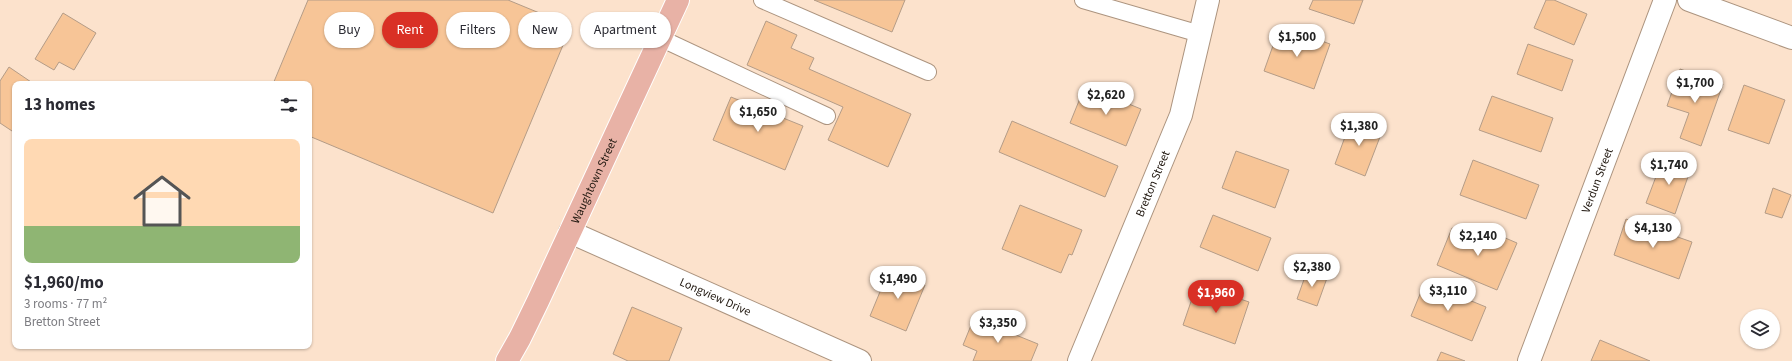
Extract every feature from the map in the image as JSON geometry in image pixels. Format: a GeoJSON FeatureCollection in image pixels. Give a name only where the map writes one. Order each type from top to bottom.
{"type":"FeatureCollection","features":[{"type":"Feature","properties":{"kind":"main road","name":"Waughtown Street"},"geometry":{"type":"LineString","coordinates":[[671,15],[678,0]]}},
{"type":"Feature","properties":{"kind":"main road","name":"Waughtown Street"},"geometry":{"type":"LineString","coordinates":[[507,361],[520,338],[655,48]]}},
{"type":"Feature","properties":{"kind":"street","name":"Bretton Street"},"geometry":{"type":"LineString","coordinates":[[1079,361],[1181,115],[1208,0]]}},
{"type":"Feature","properties":{"kind":"street","name":"Verdun Street"},"geometry":{"type":"LineString","coordinates":[[1529,361],[1665,0]]}},
{"type":"Feature","properties":{"kind":"street"},"geometry":{"type":"LineString","coordinates":[[1688,0],[1792,38]]}},
{"type":"Feature","properties":{"kind":"street","name":"Longview Drive"},"geometry":{"type":"LineString","coordinates":[[570,232],[860,361]]}},
{"type":"Feature","properties":{"kind":"lane"},"geometry":{"type":"LineString","coordinates":[[762,0],[928,72]]}},
{"type":"Feature","properties":{"kind":"lane"},"geometry":{"type":"LineString","coordinates":[[1083,0],[1200,34]]}},
{"type":"Feature","properties":{"kind":"lane"},"geometry":{"type":"LineString","coordinates":[[671,43],[827,116]]}},
{"type":"Feature","properties":{"kind":"building"},"geometry":{"type":"Polygon","coordinates":[[[308,0],[508,0],[537,12],[518,12],[518,48],[562,48],[493,213],[312,137],[312,81],[274,81],[308,0]]]}},
{"type":"Feature","properties":{"kind":"building"},"geometry":{"type":"Polygon","coordinates":[[[814,0],[905,0],[892,32],[814,0]]]}},
{"type":"Feature","properties":{"kind":"building"},"geometry":{"type":"Polygon","coordinates":[[[1313,0],[1363,0],[1354,24],[1309,9],[1313,0]]]}},
{"type":"Feature","properties":{"kind":"building"},"geometry":{"type":"Polygon","coordinates":[[[1546,0],[1554,0],[1587,14],[1574,45],[1534,28],[1546,0]]]}},
{"type":"Feature","properties":{"kind":"building"},"geometry":{"type":"Polygon","coordinates":[[[63,13],[96,33],[74,70],[59,62],[54,70],[35,59],[63,13]]]}},
{"type":"Feature","properties":{"kind":"building"},"geometry":{"type":"Polygon","coordinates":[[[766,21],[797,35],[791,48],[814,58],[809,69],[911,114],[888,167],[828,140],[843,107],[747,65],[766,21]]]}},
{"type":"Feature","properties":{"kind":"building"},"geometry":{"type":"Polygon","coordinates":[[[1280,26],[1330,44],[1314,89],[1264,71],[1280,26]]]}},
{"type":"Feature","properties":{"kind":"building"},"geometry":{"type":"Polygon","coordinates":[[[1528,44],[1573,60],[1562,91],[1517,74],[1528,44]]]}},
{"type":"Feature","properties":{"kind":"building"},"geometry":{"type":"Polygon","coordinates":[[[9,67],[30,81],[12,81],[12,131],[0,123],[0,81],[9,67]]]}},
{"type":"Feature","properties":{"kind":"building"},"geometry":{"type":"Polygon","coordinates":[[[1680,69],[1723,84],[1701,146],[1680,138],[1689,113],[1667,106],[1680,69]]]}},
{"type":"Feature","properties":{"kind":"building"},"geometry":{"type":"Polygon","coordinates":[[[1744,85],[1785,100],[1769,144],[1728,130],[1744,85]]]}},
{"type":"Feature","properties":{"kind":"building"},"geometry":{"type":"Polygon","coordinates":[[[1085,86],[1141,109],[1126,146],[1070,123],[1085,86]]]}},
{"type":"Feature","properties":{"kind":"building"},"geometry":{"type":"Polygon","coordinates":[[[1492,96],[1553,118],[1541,152],[1479,130],[1492,96]]]}},
{"type":"Feature","properties":{"kind":"building"},"geometry":{"type":"Polygon","coordinates":[[[731,97],[803,126],[785,170],[713,140],[731,97]]]}},
{"type":"Feature","properties":{"kind":"building"},"geometry":{"type":"Polygon","coordinates":[[[1352,118],[1383,129],[1365,176],[1335,164],[1352,118]]]}},
{"type":"Feature","properties":{"kind":"building"},"geometry":{"type":"Polygon","coordinates":[[[1012,121],[1118,166],[1105,197],[999,152],[1012,121]]]}},
{"type":"Feature","properties":{"kind":"building"},"geometry":{"type":"Polygon","coordinates":[[[1236,151],[1289,170],[1275,208],[1222,188],[1236,151]]]}},
{"type":"Feature","properties":{"kind":"building"},"geometry":{"type":"Polygon","coordinates":[[[1663,158],[1691,168],[1675,214],[1646,203],[1663,158]]]}},
{"type":"Feature","properties":{"kind":"building"},"geometry":{"type":"Polygon","coordinates":[[[1473,160],[1539,185],[1526,219],[1460,195],[1473,160]]]}},
{"type":"Feature","properties":{"kind":"building"},"geometry":{"type":"Polygon","coordinates":[[[1773,188],[1791,195],[1782,218],[1765,213],[1773,188]]]}},
{"type":"Feature","properties":{"kind":"building"},"geometry":{"type":"Polygon","coordinates":[[[1020,205],[1082,230],[1072,255],[1069,254],[1061,273],[1002,249],[1020,205]]]}},
{"type":"Feature","properties":{"kind":"building"},"geometry":{"type":"Polygon","coordinates":[[[1213,215],[1271,238],[1258,271],[1200,247],[1213,215]]]}},
{"type":"Feature","properties":{"kind":"building"},"geometry":{"type":"Polygon","coordinates":[[[1626,219],[1692,242],[1679,279],[1614,255],[1626,219]]]}},
{"type":"Feature","properties":{"kind":"building"},"geometry":{"type":"Polygon","coordinates":[[[1452,228],[1485,242],[1489,231],[1517,243],[1497,290],[1437,265],[1452,228]]]}},
{"type":"Feature","properties":{"kind":"building"},"geometry":{"type":"Polygon","coordinates":[[[889,270],[925,285],[906,331],[870,316],[889,270]]]}},
{"type":"Feature","properties":{"kind":"building"},"geometry":{"type":"Polygon","coordinates":[[[1307,271],[1327,278],[1317,306],[1297,299],[1307,271]]]}},
{"type":"Feature","properties":{"kind":"building"},"geometry":{"type":"Polygon","coordinates":[[[1425,282],[1486,307],[1472,341],[1411,316],[1425,282]]]}},
{"type":"Feature","properties":{"kind":"building"},"geometry":{"type":"Polygon","coordinates":[[[1197,284],[1249,302],[1235,344],[1183,325],[1197,284]]]}},
{"type":"Feature","properties":{"kind":"building"},"geometry":{"type":"Polygon","coordinates":[[[632,307],[682,328],[669,361],[628,361],[613,354],[632,307]]]}},
{"type":"Feature","properties":{"kind":"building"},"geometry":{"type":"Polygon","coordinates":[[[974,318],[1038,344],[1031,361],[973,361],[977,351],[963,345],[974,318]]]}},
{"type":"Feature","properties":{"kind":"building"},"geometry":{"type":"Polygon","coordinates":[[[1600,340],[1650,361],[1591,361],[1600,340]]]}},
{"type":"Feature","properties":{"kind":"building"},"geometry":{"type":"Polygon","coordinates":[[[1441,352],[1465,361],[1437,361],[1441,352]]]}}]}
